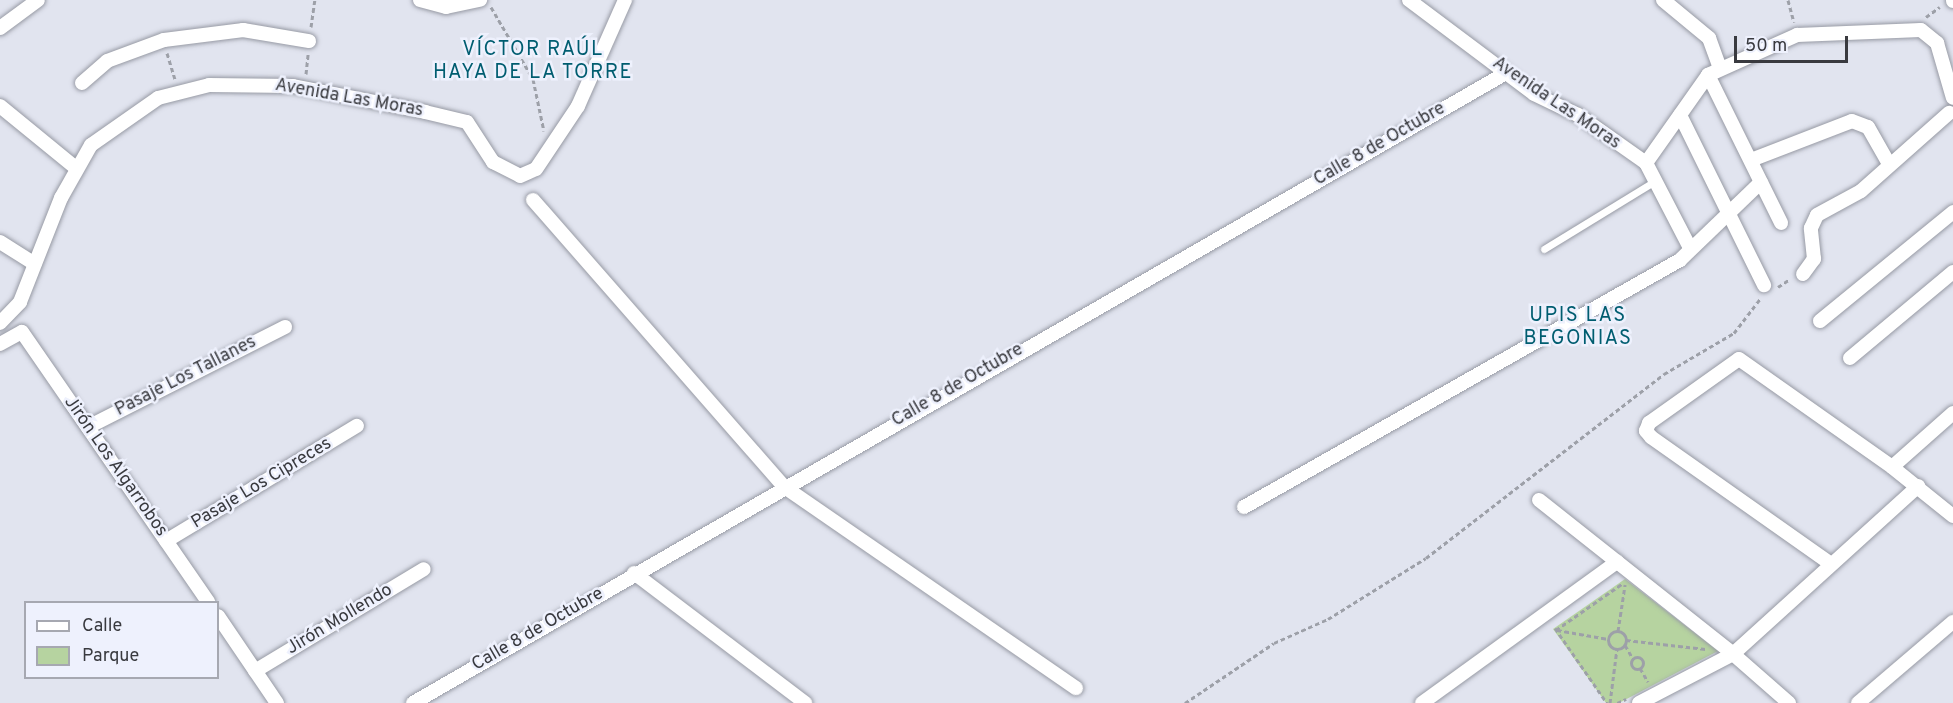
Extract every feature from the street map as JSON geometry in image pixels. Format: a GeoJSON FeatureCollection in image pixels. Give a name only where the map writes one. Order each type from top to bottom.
{"type":"FeatureCollection","features":[{"type":"Feature","properties":{"kind":"street"},"geometry":{"type":"LineString","coordinates":[[0,28],[39,0]]}},
{"type":"Feature","properties":{"kind":"street"},"geometry":{"type":"LineString","coordinates":[[420,0],[446,8],[480,0]]}},
{"type":"Feature","properties":{"kind":"street","name":"Avenida Las Moras"},"geometry":{"type":"LineString","coordinates":[[0,323],[15,313],[77,169],[91,145],[128,116],[178,93],[209,85],[293,86],[467,122],[493,162],[519,176],[536,169],[549,146],[578,106],[625,0]]}},
{"type":"Feature","properties":{"kind":"street","name":"Avenida Las Moras"},"geometry":{"type":"LineString","coordinates":[[1409,0],[1506,73],[1646,163]]}},
{"type":"Feature","properties":{"kind":"street"},"geometry":{"type":"LineString","coordinates":[[1663,0],[1709,38],[1714,71],[1751,160],[1781,223]]}},
{"type":"Feature","properties":{"kind":"street"},"geometry":{"type":"LineString","coordinates":[[82,83],[106,61],[164,40],[243,30],[309,41]]}},
{"type":"Feature","properties":{"kind":"street"},"geometry":{"type":"LineString","coordinates":[[1690,248],[1646,163],[1714,71],[1797,35],[1921,30],[1937,43],[1953,98]]}},
{"type":"Feature","properties":{"kind":"street","name":"Calle 8 de Octubre"},"geometry":{"type":"LineString","coordinates":[[413,703],[783,486],[1506,73]]}},
{"type":"Feature","properties":{"kind":"street"},"geometry":{"type":"LineString","coordinates":[[0,106],[77,169]]}},
{"type":"Feature","properties":{"kind":"street"},"geometry":{"type":"LineString","coordinates":[[1803,274],[1814,259],[1813,220],[1854,196],[1889,164],[1952,114]]}},
{"type":"Feature","properties":{"kind":"street"},"geometry":{"type":"LineString","coordinates":[[1680,115],[1766,291]]}},
{"type":"Feature","properties":{"kind":"street"},"geometry":{"type":"LineString","coordinates":[[1751,160],[1852,121],[1868,127],[1889,164]]}},
{"type":"Feature","properties":{"kind":"street"},"geometry":{"type":"LineString","coordinates":[[1244,507],[1680,260],[1761,182]]}},
{"type":"Feature","properties":{"kind":"street"},"geometry":{"type":"LineString","coordinates":[[533,200],[783,486],[1076,687]]}},
{"type":"Feature","properties":{"kind":"street"},"geometry":{"type":"LineString","coordinates":[[1820,321],[1953,212]]}},
{"type":"Feature","properties":{"kind":"street"},"geometry":{"type":"LineString","coordinates":[[0,242],[35,264]]}},
{"type":"Feature","properties":{"kind":"street"},"geometry":{"type":"LineString","coordinates":[[1850,358],[1953,272]]}},
{"type":"Feature","properties":{"kind":"street","name":"Pasaje Los Tallanes"},"geometry":{"type":"LineString","coordinates":[[88,427],[285,327]]}},
{"type":"Feature","properties":{"kind":"street","name":"Jirón Los Algarrobos"},"geometry":{"type":"LineString","coordinates":[[0,344],[22,332],[207,601]]}},
{"type":"Feature","properties":{"kind":"street"},"geometry":{"type":"LineString","coordinates":[[1832,564],[1651,438],[1646,430],[1649,423],[1739,359],[1918,486],[1953,516]]}},
{"type":"Feature","properties":{"kind":"street"},"geometry":{"type":"LineString","coordinates":[[1892,467],[1953,413]]}},
{"type":"Feature","properties":{"kind":"street","name":"Pasaje Los Cipreces"},"geometry":{"type":"LineString","coordinates":[[166,541],[357,426]]}},
{"type":"Feature","properties":{"kind":"street"},"geometry":{"type":"LineString","coordinates":[[1638,696],[1733,654],[1918,486]]}},
{"type":"Feature","properties":{"kind":"street"},"geometry":{"type":"LineString","coordinates":[[1539,500],[1733,654],[1789,703]]}},
{"type":"Feature","properties":{"kind":"street"},"geometry":{"type":"LineString","coordinates":[[1422,703],[1617,562]]}},
{"type":"Feature","properties":{"kind":"street","name":"Jirón Mollendo"},"geometry":{"type":"LineString","coordinates":[[255,671],[424,569]]}},
{"type":"Feature","properties":{"kind":"street"},"geometry":{"type":"LineString","coordinates":[[634,573],[805,703]]}},
{"type":"Feature","properties":{"kind":"street"},"geometry":{"type":"LineString","coordinates":[[219,617],[277,703]]}},
{"type":"Feature","properties":{"kind":"street"},"geometry":{"type":"LineString","coordinates":[[1858,703],[1953,622]]}},
{"type":"Feature","properties":{"kind":"lane"},"geometry":{"type":"LineString","coordinates":[[1544,249],[1655,181]]}},
{"type":"Feature","properties":{"kind":"path"},"geometry":{"type":"LineString","coordinates":[[487,0],[533,79],[549,146]]}},
{"type":"Feature","properties":{"kind":"path"},"geometry":{"type":"LineString","coordinates":[[1788,0],[1797,35]]}},
{"type":"Feature","properties":{"kind":"path"},"geometry":{"type":"LineString","coordinates":[[1908,31],[1952,0]]}},
{"type":"Feature","properties":{"kind":"path"},"geometry":{"type":"LineString","coordinates":[[164,40],[178,93]]}},
{"type":"Feature","properties":{"kind":"path"},"geometry":{"type":"LineString","coordinates":[[1185,703],[1274,643],[1328,619],[1433,552],[1664,374],[1734,333],[1766,291],[1803,274]]}},
{"type":"Feature","properties":{"kind":"path"},"geometry":{"type":"LineString","coordinates":[[1556,630],[1625,581]]}},
{"type":"Feature","properties":{"kind":"path"},"geometry":{"type":"LineString","coordinates":[[1625,581],[1634,588]]}},
{"type":"Feature","properties":{"kind":"path"},"geometry":{"type":"LineString","coordinates":[[1625,581],[1618,631],[1633,658],[1632,666],[1640,668]]}},
{"type":"Feature","properties":{"kind":"path"},"geometry":{"type":"LineString","coordinates":[[1545,614],[1608,703]]}},
{"type":"Feature","properties":{"kind":"path"},"geometry":{"type":"LineString","coordinates":[[1556,630],[1608,639],[1617,648]]}},
{"type":"Feature","properties":{"kind":"path"},"geometry":{"type":"LineString","coordinates":[[1608,639],[1618,631]]}},
{"type":"Feature","properties":{"kind":"path"},"geometry":{"type":"LineString","coordinates":[[1608,703],[1617,648],[1625,642],[1716,651]]}},
{"type":"Feature","properties":{"kind":"path"},"geometry":{"type":"LineString","coordinates":[[1707,644],[1716,651]]}},
{"type":"Feature","properties":{"kind":"path"},"geometry":{"type":"LineString","coordinates":[[1707,656],[1716,651]]}},
{"type":"Feature","properties":{"kind":"path"},"geometry":{"type":"LineString","coordinates":[[1633,658],[1642,660],[1640,668],[1650,686]]}},
{"type":"Feature","properties":{"kind":"path"},"geometry":{"type":"LineString","coordinates":[[1617,703],[1638,696],[1659,681]]}},
{"type":"Feature","properties":{"kind":"green space"},"geometry":{"type":"Polygon","coordinates":[[[1625,579],[1718,651],[1619,703],[1606,703],[1553,629],[1625,579]]]}},
{"type":"Feature","properties":{"kind":"district","name":"VÍCTOR RAÚL HAYA DE LA TORRE"},"geometry":{"type":"Point","coordinates":[533,62]}},
{"type":"Feature","properties":{"kind":"district","name":"UPIS LAS BEGONIAS"},"geometry":{"type":"Point","coordinates":[1578,328]}}]}
